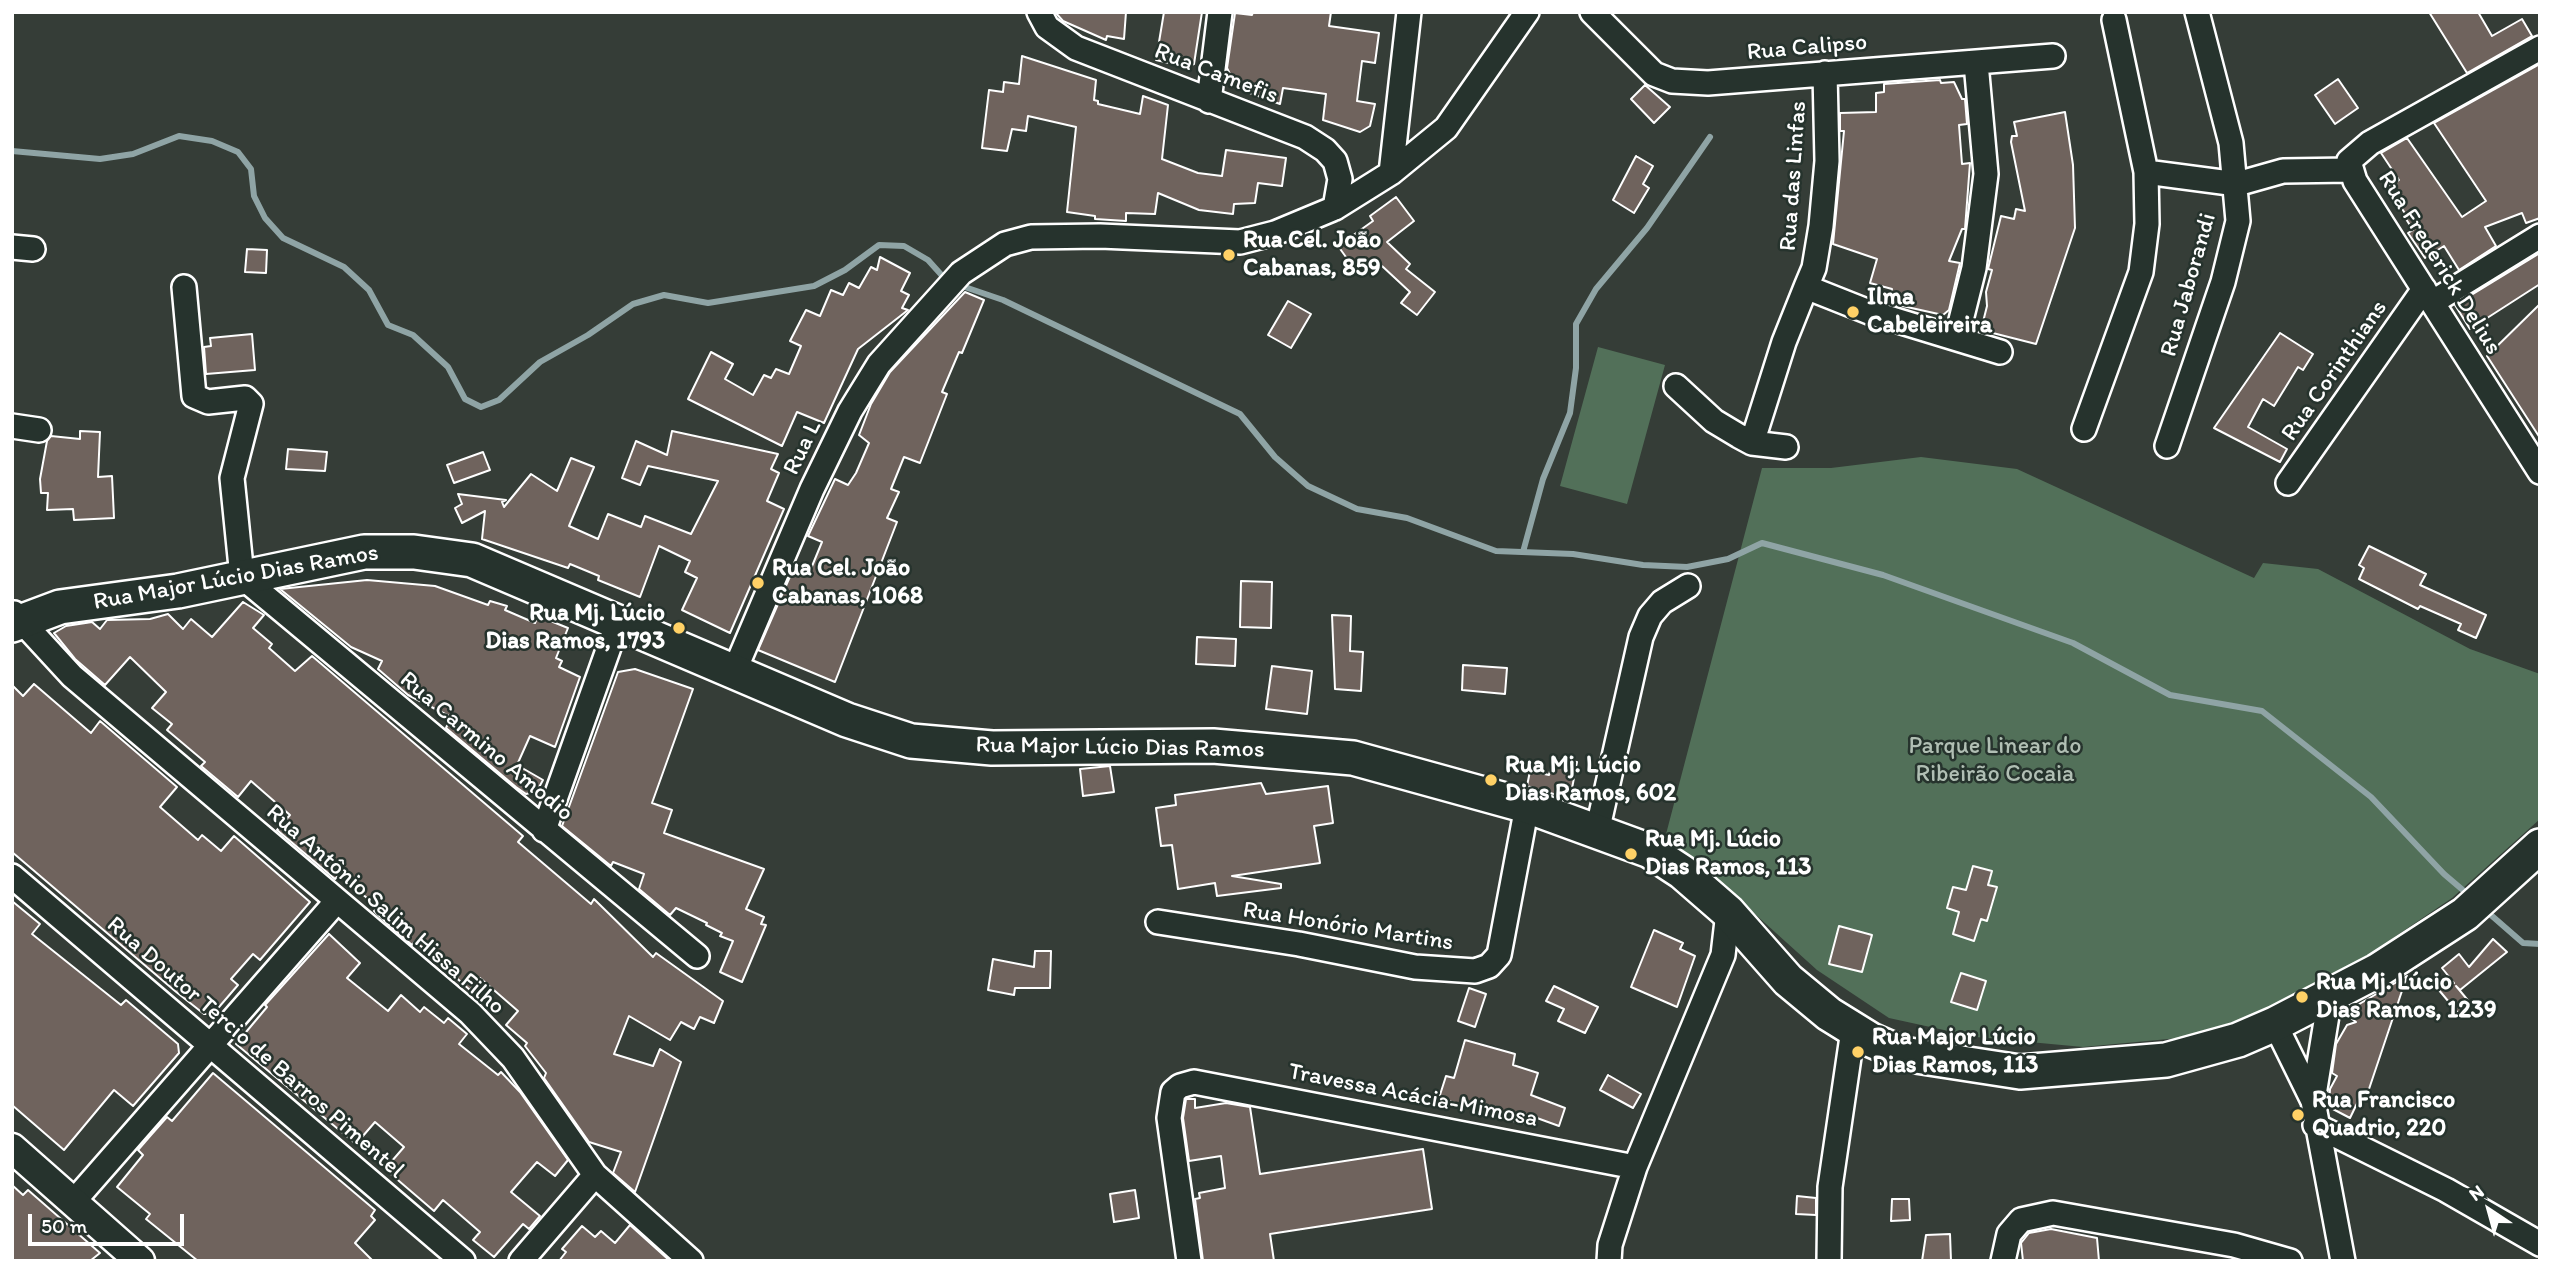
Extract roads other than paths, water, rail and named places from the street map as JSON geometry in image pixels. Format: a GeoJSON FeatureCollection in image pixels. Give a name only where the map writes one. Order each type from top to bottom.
{"type":"FeatureCollection","features":[{"type":"Feature","properties":{"kind":"main road","name":"Rua Major Lúcio Dias Ramos"},"geometry":{"type":"LineString","coordinates":[[15,619],[60,607],[178,590],[364,552],[414,552],[472,560],[847,720],[911,741],[992,748],[1213,746],[1353,758],[1527,806],[1650,851],[1691,879],[1728,912],[1788,980],[1853,1030],[1903,1054],[2020,1072],[2166,1060],[2238,1040],[2330,997],[2477,904],[2540,846]]}},
{"type":"Feature","properties":{"kind":"street","name":"Rua Camefis"},"geometry":{"type":"LineString","coordinates":[[1039,12],[1047,27],[1076,48],[1305,137],[1325,150],[1335,161],[1340,179],[1335,208]]}},
{"type":"Feature","properties":{"kind":"street"},"geometry":{"type":"LineString","coordinates":[[1209,101],[1220,12]]}},
{"type":"Feature","properties":{"kind":"street"},"geometry":{"type":"LineString","coordinates":[[1391,173],[1409,12]]}},
{"type":"Feature","properties":{"kind":"street","name":"Rua L"},"geometry":{"type":"LineString","coordinates":[[734,672],[812,489],[850,411],[879,364],[961,273],[1005,244],[1031,237],[1100,236],[1240,242],[1275,233],[1335,208],[1391,173],[1446,128],[1527,12]]}},
{"type":"Feature","properties":{"kind":"street","name":"Rua Calipso"},"geometry":{"type":"LineString","coordinates":[[1592,12],[1662,78],[1708,83],[2053,56]]}},
{"type":"Feature","properties":{"kind":"street","name":"Rua Jaborandi"},"geometry":{"type":"LineString","coordinates":[[2167,446],[2223,282],[2238,221],[2237,184],[2231,143],[2197,12]]}},
{"type":"Feature","properties":{"kind":"street"},"geometry":{"type":"LineString","coordinates":[[2084,429],[2141,272],[2147,225],[2146,172],[2114,20]]}},
{"type":"Feature","properties":{"kind":"street","name":"Rua Frederick Delius"},"geometry":{"type":"LineString","coordinates":[[2540,48],[2370,143],[2349,161],[2350,170],[2540,472]]}},
{"type":"Feature","properties":{"kind":"street"},"geometry":{"type":"LineString","coordinates":[[1957,336],[1974,268],[1986,174],[1976,63]]}},
{"type":"Feature","properties":{"kind":"street","name":"Rua das Linfas"},"geometry":{"type":"LineString","coordinates":[[1825,73],[1827,161],[1814,268],[1806,287],[1869,312],[1957,336],[2000,352]]}},
{"type":"Feature","properties":{"kind":"street"},"geometry":{"type":"LineString","coordinates":[[2146,172],[2237,184],[2283,171],[2350,170]]}},
{"type":"Feature","properties":{"kind":"street"},"geometry":{"type":"LineString","coordinates":[[2429,296],[2540,236]]}},
{"type":"Feature","properties":{"kind":"street"},"geometry":{"type":"LineString","coordinates":[[184,287],[191,391],[194,396],[208,402],[245,398],[251,404],[232,478],[243,577]]}},
{"type":"Feature","properties":{"kind":"street"},"geometry":{"type":"LineString","coordinates":[[1752,443],[1784,342],[1806,287]]}},
{"type":"Feature","properties":{"kind":"street","name":"Rua Corinthians"},"geometry":{"type":"LineString","coordinates":[[2288,483],[2429,296]]}},
{"type":"Feature","properties":{"kind":"street"},"geometry":{"type":"LineString","coordinates":[[1676,386],[1714,421],[1752,443],[1786,447]]}},
{"type":"Feature","properties":{"kind":"street"},"geometry":{"type":"LineString","coordinates":[[12,426],[39,430]]}},
{"type":"Feature","properties":{"kind":"street","name":"Rua Carmino Amodio"},"geometry":{"type":"LineString","coordinates":[[243,577],[697,956]]}},
{"type":"Feature","properties":{"kind":"street"},"geometry":{"type":"LineString","coordinates":[[1597,832],[1641,637],[1650,615],[1662,602],[1688,586]]}},
{"type":"Feature","properties":{"kind":"street","name":"Rua Antônio Salim Hissa Filho"},"geometry":{"type":"LineString","coordinates":[[15,619],[72,676],[470,1013],[513,1058],[595,1175],[691,1261]]}},
{"type":"Feature","properties":{"kind":"street"},"geometry":{"type":"LineString","coordinates":[[544,830],[618,622]]}},
{"type":"Feature","properties":{"kind":"street","name":"Rua Honório Martins"},"geometry":{"type":"LineString","coordinates":[[1158,922],[1299,944],[1415,967],[1475,971],[1489,966],[1499,955],[1527,806]]}},
{"type":"Feature","properties":{"kind":"street","name":"Rua Doutor Tercio de Barros Pimentel"},"geometry":{"type":"LineString","coordinates":[[12,876],[463,1261]]}},
{"type":"Feature","properties":{"kind":"street"},"geometry":{"type":"LineString","coordinates":[[74,1201],[336,902]]}},
{"type":"Feature","properties":{"kind":"street"},"geometry":{"type":"LineString","coordinates":[[1609,1261],[1610,1245],[1635,1167],[1723,956],[1728,912]]}},
{"type":"Feature","properties":{"kind":"street"},"geometry":{"type":"LineString","coordinates":[[1723,956],[1757,944]]}},
{"type":"Feature","properties":{"kind":"street"},"geometry":{"type":"LineString","coordinates":[[2330,997],[2313,1101],[2315,1125],[2343,1261]]}},
{"type":"Feature","properties":{"kind":"street"},"geometry":{"type":"LineString","coordinates":[[2274,1024],[2313,1101]]}},
{"type":"Feature","properties":{"kind":"street"},"geometry":{"type":"LineString","coordinates":[[1829,1261],[1830,1187],[1853,1030]]}},
{"type":"Feature","properties":{"kind":"street","name":"Travessa Acácia-Mimosa"},"geometry":{"type":"LineString","coordinates":[[1189,1261],[1168,1118],[1170,1101],[1180,1086],[1194,1082],[1635,1167]]}},
{"type":"Feature","properties":{"kind":"street"},"geometry":{"type":"LineString","coordinates":[[2315,1125],[2446,1190],[2540,1244]]}},
{"type":"Feature","properties":{"kind":"street"},"geometry":{"type":"LineString","coordinates":[[12,1148],[140,1261]]}},
{"type":"Feature","properties":{"kind":"street"},"geometry":{"type":"LineString","coordinates":[[522,1261],[595,1175]]}},
{"type":"Feature","properties":{"kind":"street"},"geometry":{"type":"LineString","coordinates":[[2003,1261],[2009,1234],[2021,1220],[2053,1213],[2210,1240],[2290,1261]]}},
{"type":"Feature","properties":{"kind":"waterway"},"geometry":{"type":"LineString","coordinates":[[12,151],[100,159],[133,154],[179,136],[212,141],[238,152],[251,169],[254,196],[265,218],[283,238],[344,267],[369,290],[388,325],[413,335],[448,367],[465,399],[481,407],[499,400],[540,362],[588,335],[633,304],[664,295],[708,303],[814,286],[845,270],[879,245],[904,246],[928,260],[946,280]]}},
{"type":"Feature","properties":{"kind":"waterway"},"geometry":{"type":"LineString","coordinates":[[1523,552],[1543,479],[1570,413],[1576,368],[1576,324],[1596,289],[1647,228],[1710,137]]}},
{"type":"Feature","properties":{"kind":"waterway"},"geometry":{"type":"LineString","coordinates":[[956,284],[1003,300],[1240,414],[1275,457],[1308,486],[1357,509],[1407,518],[1496,551],[1573,554],[1643,565],[1687,567],[1728,559],[1762,543],[1883,575],[2073,643],[2170,695],[2262,711],[2371,797],[2444,874],[2471,897]]}},
{"type":"Feature","properties":{"kind":"waterway"},"geometry":{"type":"LineString","coordinates":[[2484,909],[2523,943],[2540,944]]}},
{"type":"Feature","properties":{"kind":"place","name":"Rua Cel. João Cabanas, 859"},"geometry":{"type":"Point","coordinates":[1229,255]}},
{"type":"Feature","properties":{"kind":"place","name":"Ilma Cabeleireira"},"geometry":{"type":"Point","coordinates":[1853,312]}},
{"type":"Feature","properties":{"kind":"place","name":"Rua Cel. João Cabanas, 1068"},"geometry":{"type":"Point","coordinates":[758,583]}},
{"type":"Feature","properties":{"kind":"place","name":"Rua Mj. Lúcio Dias Ramos, 1793"},"geometry":{"type":"Point","coordinates":[679,628]}},
{"type":"Feature","properties":{"kind":"place","name":"Rua Mj. Lúcio Dias Ramos, 602"},"geometry":{"type":"Point","coordinates":[1491,780]}},
{"type":"Feature","properties":{"kind":"place","name":"Rua Mj. Lúcio Dias Ramos, 113"},"geometry":{"type":"Point","coordinates":[1631,854]}},
{"type":"Feature","properties":{"kind":"place","name":"Rua Mj. Lúcio Dias Ramos, 1239"},"geometry":{"type":"Point","coordinates":[2302,997]}},
{"type":"Feature","properties":{"kind":"place","name":"Rua Major Lúcio Dias Ramos, 113"},"geometry":{"type":"Point","coordinates":[1858,1052]}},
{"type":"Feature","properties":{"kind":"place","name":"Rua Francisco Quadrio, 220"},"geometry":{"type":"Point","coordinates":[2298,1115]}},
{"type":"Feature","properties":{"kind":"park label","name":"Parque Linear do Ribeirão Cocaia"},"geometry":{"type":"Point","coordinates":[1995,761]}}]}
